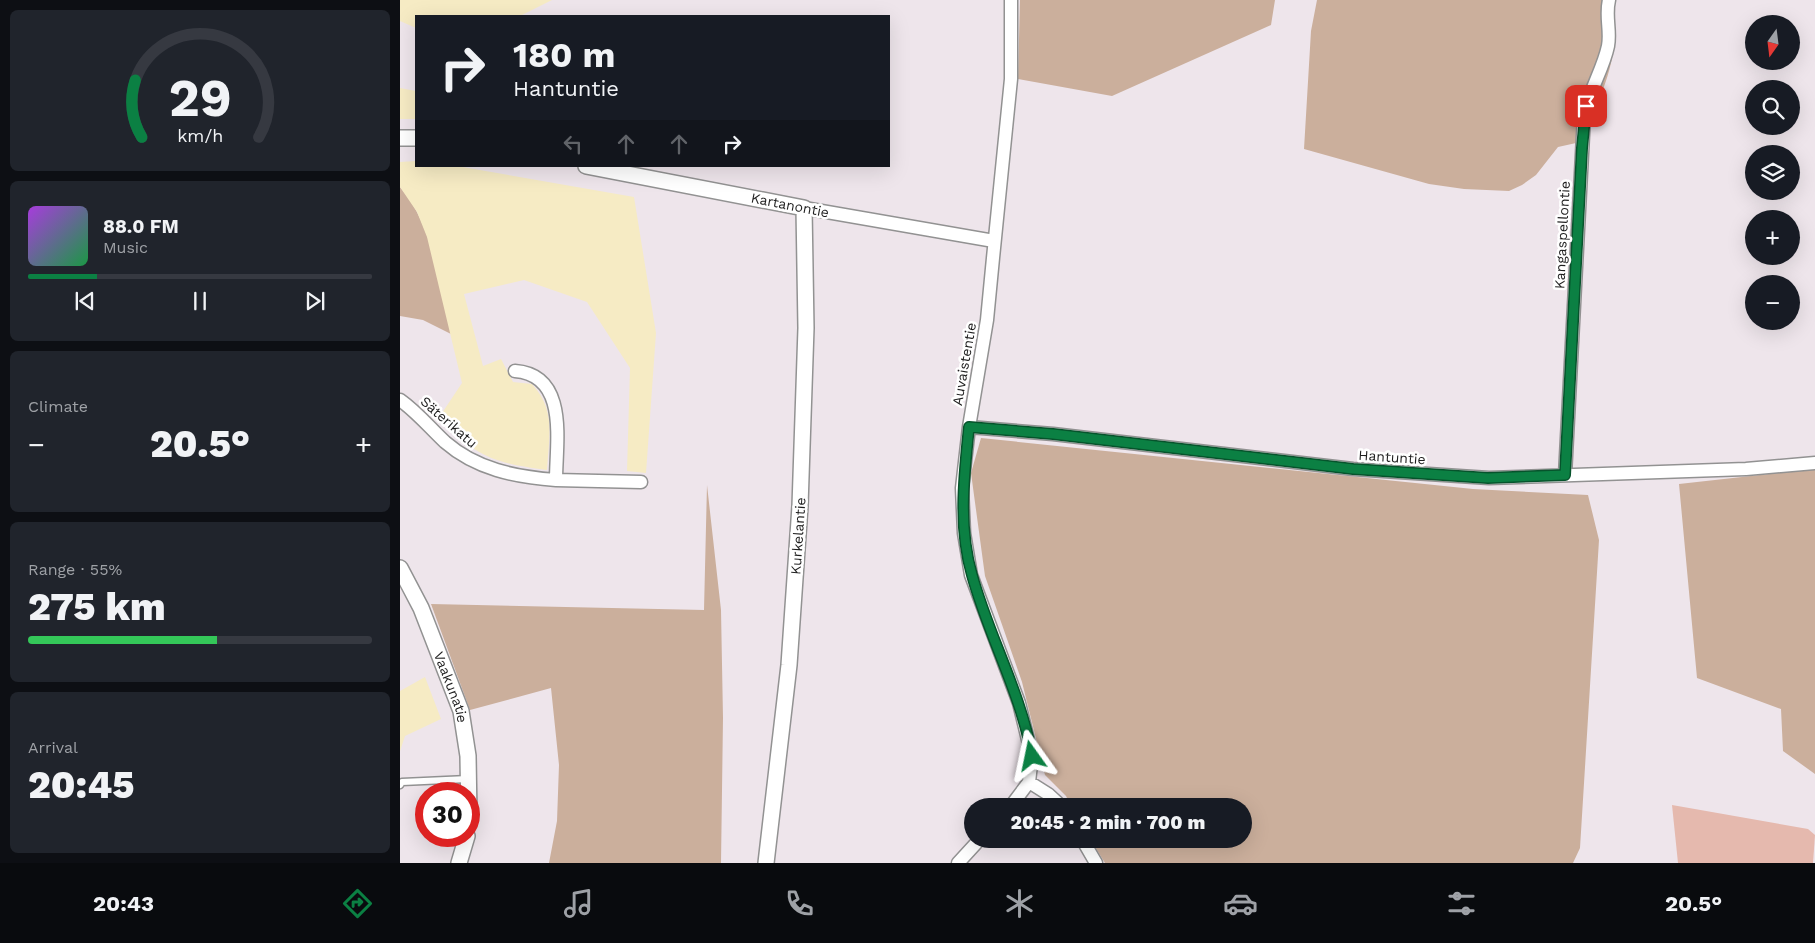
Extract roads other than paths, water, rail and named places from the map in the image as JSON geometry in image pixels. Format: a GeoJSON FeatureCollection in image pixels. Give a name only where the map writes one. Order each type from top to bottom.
{"type":"FeatureCollection","features":[{"type":"Feature","properties":{"kind":"street","name":"Auvaistentie"},"geometry":{"type":"LineString","coordinates":[[1011,0],[1010,79],[987,320],[969,427],[962,488],[964,532],[970,566],[1029,738],[1033,764],[1029,782],[1017,798]]}},
{"type":"Feature","properties":{"kind":"street","name":"Kangaspellontie"},"geometry":{"type":"LineString","coordinates":[[1565,475],[1584,116],[1588,95],[1609,44],[1607,8],[1609,0]]}},
{"type":"Feature","properties":{"kind":"street"},"geometry":{"type":"LineString","coordinates":[[400,138],[415,138]]}},
{"type":"Feature","properties":{"kind":"street","name":"Kartanontie"},"geometry":{"type":"LineString","coordinates":[[591,167],[804,208],[994,241]]}},
{"type":"Feature","properties":{"kind":"street","name":"Kurkelantie"},"geometry":{"type":"LineString","coordinates":[[766,863],[789,664],[800,506],[806,328],[804,208]]}},
{"type":"Feature","properties":{"kind":"street"},"geometry":{"type":"LineString","coordinates":[[515,372],[527,372],[537,378],[546,385],[551,394],[556,415],[556,480]]}},
{"type":"Feature","properties":{"kind":"street","name":"Säterikatu"},"geometry":{"type":"LineString","coordinates":[[400,400],[463,456],[480,465],[501,472],[556,480],[641,482]]}},
{"type":"Feature","properties":{"kind":"street","name":"Hantuntie"},"geometry":{"type":"LineString","coordinates":[[969,427],[1053,434],[1362,470],[1488,478],[1746,469],[1815,463]]}},
{"type":"Feature","properties":{"kind":"street","name":"Vaakunatie"},"geometry":{"type":"LineString","coordinates":[[402,577],[421,608],[461,711],[466,734],[469,779]]}},
{"type":"Feature","properties":{"kind":"street"},"geometry":{"type":"LineString","coordinates":[[1029,782],[1052,798]]}},
{"type":"Feature","properties":{"kind":"street"},"geometry":{"type":"LineString","coordinates":[[459,863],[463,847]]}},
{"type":"Feature","properties":{"kind":"street"},"geometry":{"type":"LineString","coordinates":[[958,863],[972,848]]}},
{"type":"Feature","properties":{"kind":"street"},"geometry":{"type":"LineString","coordinates":[[1087,848],[1096,863]]}},
{"type":"Feature","properties":{"kind":"lane"},"geometry":{"type":"LineString","coordinates":[[400,784],[431,780],[469,779]]}}]}
